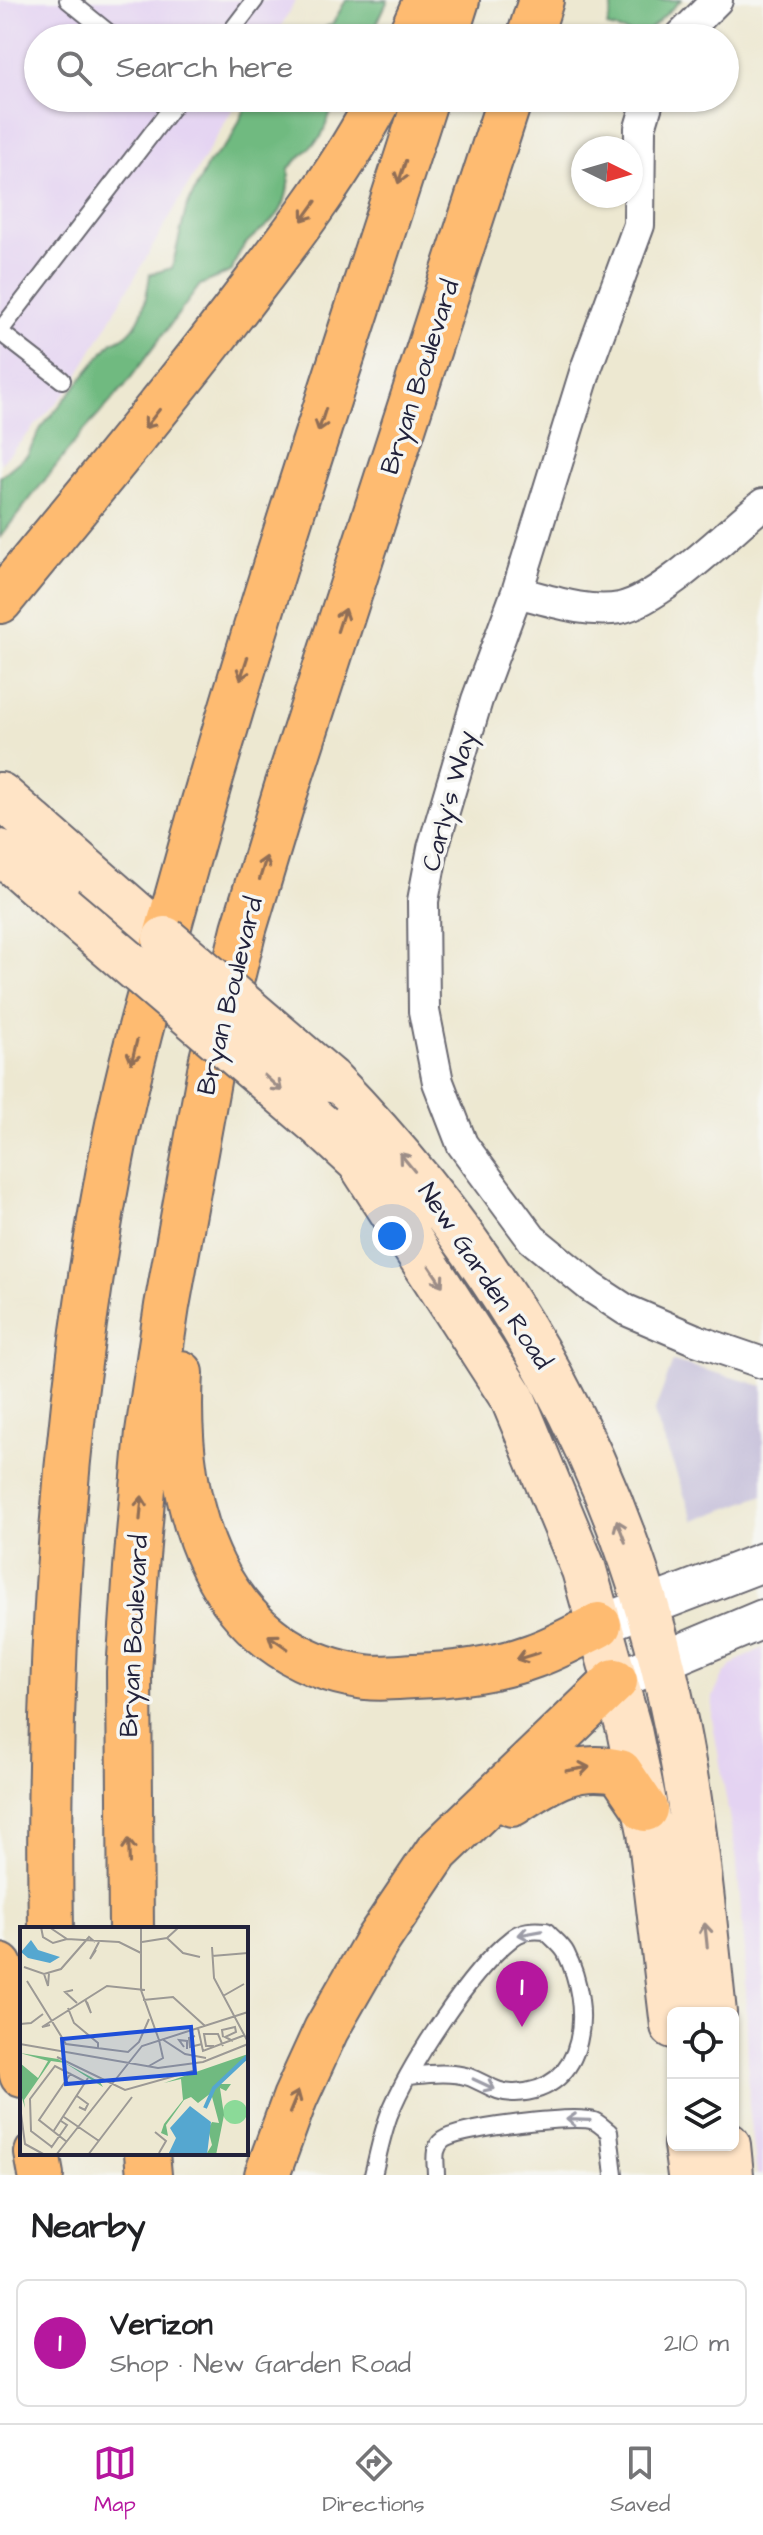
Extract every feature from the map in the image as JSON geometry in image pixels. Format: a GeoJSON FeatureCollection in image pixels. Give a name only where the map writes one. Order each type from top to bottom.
{"type":"FeatureCollection","features":[{"type":"Feature","properties":{"kind":"highway"},"geometry":{"type":"LineString","coordinates":[[415,24],[426,0]]}},
{"type":"Feature","properties":{"kind":"highway"},"geometry":{"type":"LineString","coordinates":[[449,24],[457,0]]}},
{"type":"Feature","properties":{"kind":"highway"},"geometry":{"type":"LineString","coordinates":[[533,24],[541,0]]}},
{"type":"Feature","properties":{"kind":"highway"},"geometry":{"type":"LineString","coordinates":[[0,601],[148,425],[340,168],[372,112]]}},
{"type":"Feature","properties":{"kind":"highway"},"geometry":{"type":"LineString","coordinates":[[51,1927],[51,1674],[62,1511],[78,1359],[115,1135],[135,1047],[221,738],[422,112]]}},
{"type":"Feature","properties":{"kind":"highway","name":"Bryan Boulevard"},"geometry":{"type":"LineString","coordinates":[[131,1927],[129,1687],[148,1432],[181,1212],[212,1059],[244,929],[286,790],[505,112]]}},
{"type":"Feature","properties":{"kind":"highway"},"geometry":{"type":"LineString","coordinates":[[212,1059],[181,1375],[179,1428],[182,1471],[192,1519],[210,1564],[229,1594],[252,1622],[278,1643],[331,1670],[368,1677],[440,1676],[531,1657],[599,1625]]}},
{"type":"Feature","properties":{"kind":"highway"},"geometry":{"type":"LineString","coordinates":[[267,2175],[295,2098],[326,2030],[377,1941],[437,1852],[615,1681]]}},
{"type":"Feature","properties":{"kind":"highway"},"geometry":{"type":"LineString","coordinates":[[460,1830],[499,1814],[564,1772],[589,1767],[620,1772],[645,1809]]}},
{"type":"Feature","properties":{"kind":"highway"},"geometry":{"type":"LineString","coordinates":[[0,1966],[20,2065]]}},
{"type":"Feature","properties":{"kind":"highway"},"geometry":{"type":"LineString","coordinates":[[37,2155],[41,2175]]}},
{"type":"Feature","properties":{"kind":"highway"},"geometry":{"type":"LineString","coordinates":[[66,2155],[68,2175]]}},
{"type":"Feature","properties":{"kind":"highway"},"geometry":{"type":"LineString","coordinates":[[147,2155],[149,2175]]}},
{"type":"Feature","properties":{"kind":"main road","name":"New Garden Road"},"geometry":{"type":"LineString","coordinates":[[0,795],[330,1080],[392,1144],[447,1212],[522,1322],[581,1434],[647,1604],[662,1659],[691,1817],[713,2007]]}},
{"type":"Feature","properties":{"kind":"main road","name":"New Garden Road"},"geometry":{"type":"LineString","coordinates":[[0,852],[359,1161],[513,1399],[584,1570],[615,1681],[645,1809],[671,2007]]}},
{"type":"Feature","properties":{"kind":"main road"},"geometry":{"type":"LineString","coordinates":[[687,2151],[690,2175]]}},
{"type":"Feature","properties":{"kind":"main road"},"geometry":{"type":"LineString","coordinates":[[729,2151],[731,2175]]}},
{"type":"Feature","properties":{"kind":"street"},"geometry":{"type":"LineString","coordinates":[[693,24],[717,0]]}},
{"type":"Feature","properties":{"kind":"street","name":"Carly's Way"},"geometry":{"type":"LineString","coordinates":[[645,112],[640,128],[639,225],[587,366],[517,592],[456,766],[433,848],[423,901],[424,1011],[438,1082],[462,1144],[532,1239],[591,1287],[626,1310],[696,1340],[763,1363]]}},
{"type":"Feature","properties":{"kind":"street"},"geometry":{"type":"LineString","coordinates":[[517,592],[586,608],[619,608],[644,600],[763,504]]}},
{"type":"Feature","properties":{"kind":"street"},"geometry":{"type":"LineString","coordinates":[[599,1625],[763,1562]]}},
{"type":"Feature","properties":{"kind":"street"},"geometry":{"type":"LineString","coordinates":[[615,1681],[763,1619]]}},
{"type":"Feature","properties":{"kind":"lane"},"geometry":{"type":"LineString","coordinates":[[68,0],[98,24]]}},
{"type":"Feature","properties":{"kind":"lane"},"geometry":{"type":"LineString","coordinates":[[237,24],[255,0]]}},
{"type":"Feature","properties":{"kind":"lane"},"geometry":{"type":"LineString","coordinates":[[62,380],[0,331],[168,112]]}},
{"type":"Feature","properties":{"kind":"lane"},"geometry":{"type":"LineString","coordinates":[[373,2175],[388,2117],[408,2076],[475,1976],[512,1938],[528,1930],[546,1931],[566,1951],[581,1999],[584,2029],[565,2071],[550,2084],[513,2093],[449,2073],[408,2076]]}},
{"type":"Feature","properties":{"kind":"lane"},"geometry":{"type":"LineString","coordinates":[[436,2168],[435,2150],[444,2139],[497,2126],[576,2118],[594,2121],[609,2132],[614,2175]]}},
{"type":"Feature","properties":{"kind":"shaded area"},"geometry":{"type":"Polygon","coordinates":[[[0,0],[296,0],[282,24],[24,24],[24,112],[231,112],[71,387],[0,464],[0,0]]]}},
{"type":"Feature","properties":{"kind":"shaded area"},"geometry":{"type":"Polygon","coordinates":[[[673,1361],[763,1386],[763,1495],[694,1521],[654,1413],[673,1361]]]}},
{"type":"Feature","properties":{"kind":"shaded area"},"geometry":{"type":"Polygon","coordinates":[[[763,1648],[763,2175],[757,2175],[749,2105],[745,1952],[736,1855],[712,1718],[713,1697],[724,1674],[737,1661],[763,1648]]]}},
{"type":"Feature","properties":{"kind":"green space"},"geometry":{"type":"Polygon","coordinates":[[[346,0],[388,0],[377,24],[333,23],[346,0]]]}},
{"type":"Feature","properties":{"kind":"green space"},"geometry":{"type":"Polygon","coordinates":[[[614,0],[681,0],[656,24],[608,24],[614,0]]]}},
{"type":"Feature","properties":{"kind":"green space"},"geometry":{"type":"Polygon","coordinates":[[[244,112],[331,112],[321,137],[289,168],[287,191],[275,218],[247,243],[232,271],[200,285],[123,388],[82,433],[0,537],[0,477],[28,454],[41,428],[112,342],[130,332],[136,324],[144,305],[150,274],[172,268],[186,209],[208,163],[230,141],[244,112]]]}},
{"type":"Feature","properties":{"kind":"place","name":"Verizon"},"geometry":{"type":"Point","coordinates":[522,2027]}}]}
